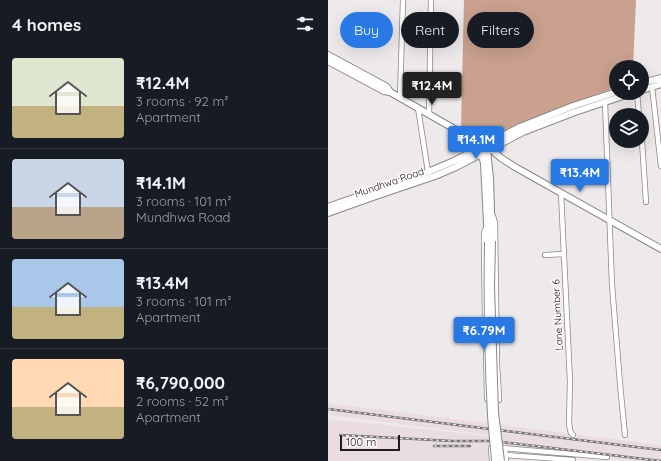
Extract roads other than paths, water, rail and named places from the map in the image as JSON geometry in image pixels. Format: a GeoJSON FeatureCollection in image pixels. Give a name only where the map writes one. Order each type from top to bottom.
{"type":"FeatureCollection","features":[{"type":"Feature","properties":{"kind":"main road"},"geometry":{"type":"LineString","coordinates":[[328,55],[387,87],[390,92]]}},
{"type":"Feature","properties":{"kind":"main road"},"geometry":{"type":"LineString","coordinates":[[328,61],[384,91],[390,92],[470,137],[515,167],[661,250]]}},
{"type":"Feature","properties":{"kind":"main road"},"geometry":{"type":"LineString","coordinates":[[649,84],[661,78]]}},
{"type":"Feature","properties":{"kind":"main road"},"geometry":{"type":"LineString","coordinates":[[649,86],[661,84]]}},
{"type":"Feature","properties":{"kind":"main road","name":"Mundhwa Road"},"geometry":{"type":"LineString","coordinates":[[487,148],[520,127],[609,94]]}},
{"type":"Feature","properties":{"kind":"main road","name":"Mundhwa Road"},"geometry":{"type":"LineString","coordinates":[[328,214],[373,197],[547,122],[611,100]]}},
{"type":"Feature","properties":{"kind":"main road"},"geometry":{"type":"LineString","coordinates":[[465,135],[467,140],[483,158],[484,163],[487,222],[490,242],[495,413],[501,461]]}},
{"type":"Feature","properties":{"kind":"main road"},"geometry":{"type":"LineString","coordinates":[[487,148],[491,210],[487,287],[491,418],[495,461]]}},
{"type":"Feature","properties":{"kind":"main road","name":"Mundhwa Road"},"geometry":{"type":"LineString","coordinates":[[328,207],[435,176],[456,167],[478,152]]}},
{"type":"Feature","properties":{"kind":"street"},"geometry":{"type":"LineString","coordinates":[[400,98],[403,0]]}},
{"type":"Feature","properties":{"kind":"street"},"geometry":{"type":"LineString","coordinates":[[429,115],[431,0]]}},
{"type":"Feature","properties":{"kind":"street"},"geometry":{"type":"LineString","coordinates":[[649,100],[661,166]]}},
{"type":"Feature","properties":{"kind":"street"},"geometry":{"type":"LineString","coordinates":[[605,102],[612,285],[625,435]]}},
{"type":"Feature","properties":{"kind":"street"},"geometry":{"type":"LineString","coordinates":[[418,108],[428,172]]}},
{"type":"Feature","properties":{"kind":"street"},"geometry":{"type":"LineString","coordinates":[[642,148],[646,202]]}},
{"type":"Feature","properties":{"kind":"street","name":"Lane Number 6"},"geometry":{"type":"LineString","coordinates":[[561,193],[570,381],[569,423],[570,430],[573,435]]}},
{"type":"Feature","properties":{"kind":"street"},"geometry":{"type":"LineString","coordinates":[[487,222],[484,233],[486,397],[488,400],[499,400],[500,396],[497,365],[495,223],[491,210]]}},
{"type":"Feature","properties":{"kind":"street"},"geometry":{"type":"LineString","coordinates":[[545,255],[563,254]]}},
{"type":"Feature","properties":{"kind":"street"},"geometry":{"type":"LineString","coordinates":[[492,461],[491,448],[607,457]]}},
{"type":"Feature","properties":{"kind":"street"},"geometry":{"type":"LineString","coordinates":[[505,448],[506,461]]}},
{"type":"Feature","properties":{"kind":"street"},"geometry":{"type":"LineString","coordinates":[[506,455],[573,460],[572,454]]}},
{"type":"Feature","properties":{"kind":"railway"},"geometry":{"type":"LineString","coordinates":[[328,409],[661,450]]}},
{"type":"Feature","properties":{"kind":"railway"},"geometry":{"type":"LineString","coordinates":[[340,435],[452,441],[494,441],[661,461]]}},
{"type":"Feature","properties":{"kind":"railway"},"geometry":{"type":"LineString","coordinates":[[434,446],[470,446]]}}]}
